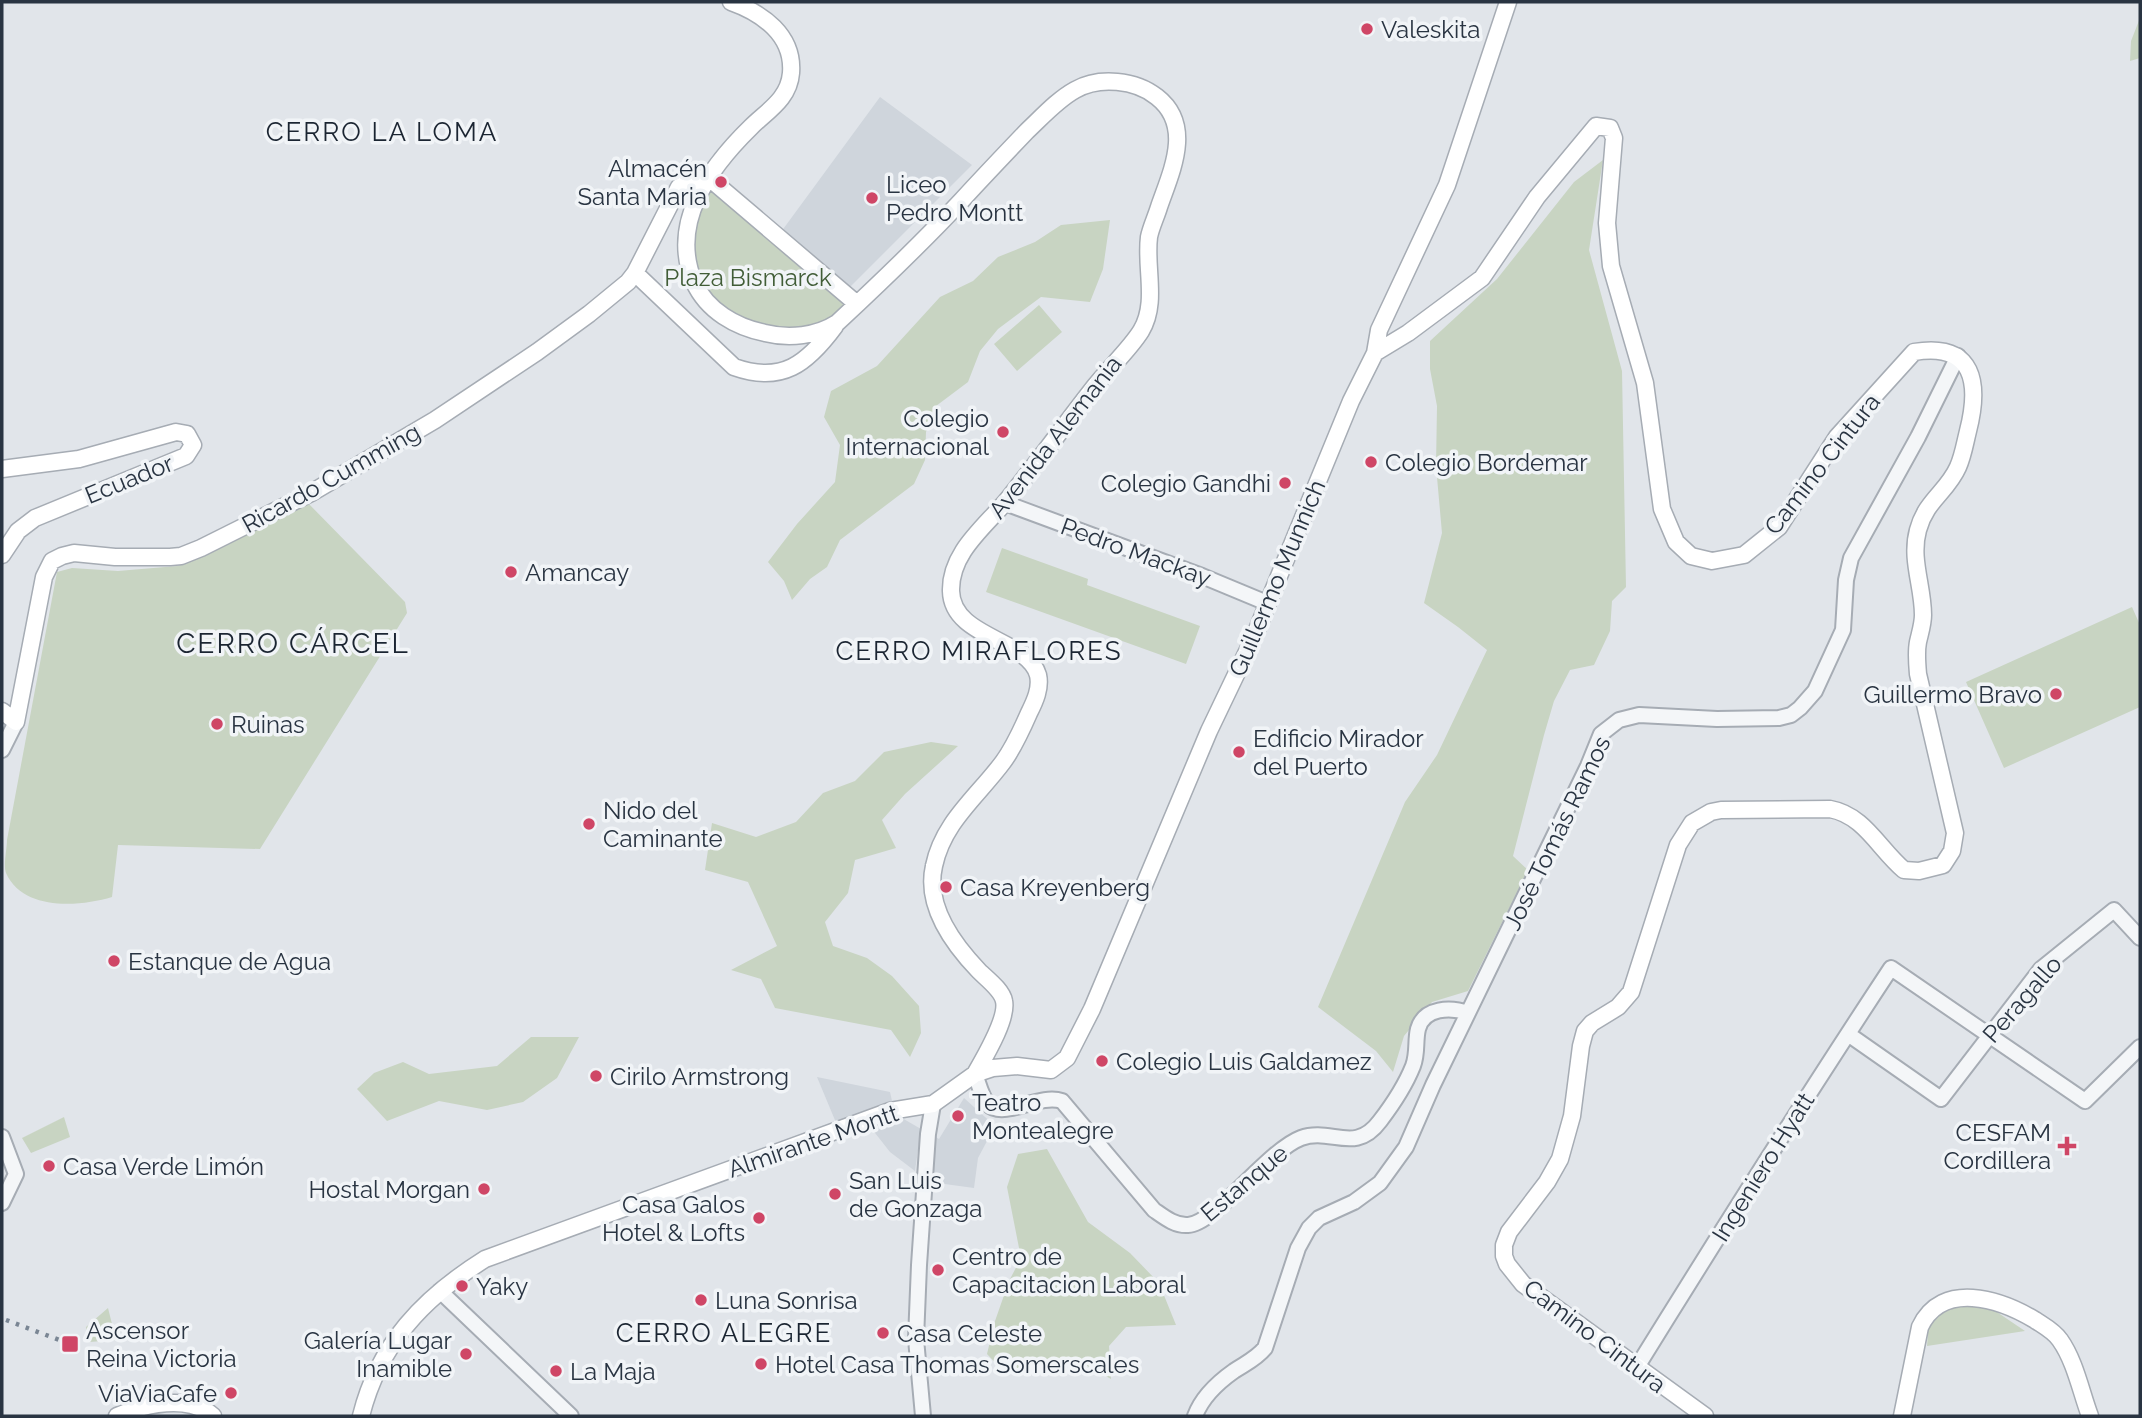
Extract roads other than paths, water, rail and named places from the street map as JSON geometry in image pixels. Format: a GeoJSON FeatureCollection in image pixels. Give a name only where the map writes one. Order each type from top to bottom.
{"type":"FeatureCollection","features":[{"type":"Feature","properties":{"kind":"main road","name":"Avenida Alemania"},"geometry":{"type":"LineString","coordinates":[[731,2],[754,10],[771,24],[784,41],[792,70],[790,82],[781,100],[749,128],[709,178],[690,215],[685,244],[690,272],[707,301],[719,314],[736,324],[769,335],[807,335],[837,323],[935,229],[1051,107],[1077,88],[1107,80],[1128,84],[1155,95],[1171,111],[1178,138],[1176,157],[1149,238],[1148,315],[1141,331],[960,557],[952,575],[951,593],[956,610],[968,621],[1030,661],[1037,670],[1040,685],[1005,760],[949,829],[939,848],[932,871],[933,892],[948,932],[1005,1002],[998,1028],[975,1074]]}},
{"type":"Feature","properties":{"kind":"main road","name":"Guillermo Munnich"},"geometry":{"type":"LineString","coordinates":[[975,1074],[1007,1066],[1051,1070],[1067,1058],[1091,1009],[1209,731],[1267,604],[1351,401],[1375,353],[1379,331],[1447,185],[1508,2]]}},
{"type":"Feature","properties":{"kind":"main road","name":"Camino Cintura"},"geometry":{"type":"LineString","coordinates":[[1375,353],[1408,333],[1482,278],[1537,197],[1596,126],[1609,128],[1614,138],[1607,223],[1611,267],[1645,383],[1662,509],[1676,542],[1691,556],[1712,561],[1744,555],[1779,527],[1837,437],[1914,352],[1930,350],[1958,356],[1971,377],[1974,405],[1961,461],[1953,477],[1931,500],[1924,513],[1915,551],[1923,617],[1917,650],[1918,674],[1953,823],[1955,842],[1952,851],[1943,865],[1919,871],[1904,870],[1871,833],[1841,811],[1830,809],[1721,810],[1692,823],[1678,845],[1631,992],[1618,1007],[1592,1023],[1585,1031],[1572,1116],[1560,1158],[1547,1182],[1516,1220],[1504,1245],[1507,1265],[1523,1284],[1705,1416]]}},
{"type":"Feature","properties":{"kind":"main road","name":"Ricardo Cumming"},"geometry":{"type":"LineString","coordinates":[[16,722],[44,577],[52,561],[74,553],[115,557],[181,555],[212,543],[311,494],[466,400],[589,314],[635,273],[679,187],[694,179],[709,178]]}},
{"type":"Feature","properties":{"kind":"main road"},"geometry":{"type":"LineString","coordinates":[[709,178],[857,304]]}},
{"type":"Feature","properties":{"kind":"main road"},"geometry":{"type":"LineString","coordinates":[[635,273],[734,367],[757,373],[790,368],[806,360],[837,323]]}},
{"type":"Feature","properties":{"kind":"main road","name":"Ecuador"},"geometry":{"type":"LineString","coordinates":[[2,469],[79,458],[163,433],[187,434],[192,445],[187,456],[35,518],[18,531],[2,555]]}},
{"type":"Feature","properties":{"kind":"main road"},"geometry":{"type":"LineString","coordinates":[[2,711],[16,722]]}},
{"type":"Feature","properties":{"kind":"main road","name":"Almirante Montt"},"geometry":{"type":"LineString","coordinates":[[361,1416],[370,1382],[395,1338],[440,1291],[485,1259],[890,1111],[933,1104],[975,1074]]}},
{"type":"Feature","properties":{"kind":"main road"},"geometry":{"type":"LineString","coordinates":[[1902,1416],[1920,1327],[1926,1315],[1950,1300],[1965,1298],[1997,1302],[2022,1312],[2059,1337],[2090,1416]]}},
{"type":"Feature","properties":{"kind":"main road"},"geometry":{"type":"LineString","coordinates":[[117,1416],[133,1409],[170,1404],[193,1406],[213,1416]]}},
{"type":"Feature","properties":{"kind":"street","name":"José Tomás Ramos"},"geometry":{"type":"LineString","coordinates":[[1195,1416],[1201,1401],[1223,1380],[1257,1358],[1265,1348],[1298,1248],[1308,1228],[1319,1218],[1368,1193],[1392,1169],[1406,1147],[1601,734],[1619,720],[1639,715],[1717,719],[1779,718],[1791,715],[1815,691],[1843,630],[1851,558],[1918,437],[1958,356]]}},
{"type":"Feature","properties":{"kind":"street","name":"Pedro Mackay"},"geometry":{"type":"LineString","coordinates":[[1005,503],[1202,576],[1267,604]]}},
{"type":"Feature","properties":{"kind":"street","name":"Ricardo Cumming"},"geometry":{"type":"LineString","coordinates":[[2,750],[16,722]]}},
{"type":"Feature","properties":{"kind":"street","name":"Peragallo"},"geometry":{"type":"LineString","coordinates":[[1848,1034],[1941,1099],[2041,969],[2114,910],[2140,938]]}},
{"type":"Feature","properties":{"kind":"street","name":"Ingeniero Hyatt"},"geometry":{"type":"LineString","coordinates":[[1637,1367],[1757,1172],[1891,968],[1990,1034]]}},
{"type":"Feature","properties":{"kind":"street","name":"Estanque"},"geometry":{"type":"LineString","coordinates":[[975,1074],[985,1099],[998,1110],[1042,1100],[1062,1101],[1154,1210],[1172,1221],[1189,1225],[1210,1215],[1263,1165],[1295,1141],[1315,1136],[1350,1140],[1370,1132],[1407,1079],[1417,1053],[1419,1027],[1427,1016],[1440,1009],[1455,1009],[1468,1013]]}},
{"type":"Feature","properties":{"kind":"street"},"geometry":{"type":"LineString","coordinates":[[1990,1034],[2085,1101],[2140,1046]]}},
{"type":"Feature","properties":{"kind":"street"},"geometry":{"type":"LineString","coordinates":[[923,1416],[916,1339],[928,1134],[933,1104]]}},
{"type":"Feature","properties":{"kind":"street"},"geometry":{"type":"LineString","coordinates":[[2,1137],[16,1174],[2,1203]]}},
{"type":"Feature","properties":{"kind":"street"},"geometry":{"type":"LineString","coordinates":[[440,1291],[571,1416]]}},
{"type":"Feature","properties":{"kind":"railway"},"geometry":{"type":"LineString","coordinates":[[6,1320],[70,1344]]}},
{"type":"Feature","properties":{"kind":"place","name":"Valeskita"},"geometry":{"type":"Point","coordinates":[1367,29]}},
{"type":"Feature","properties":{"kind":"place","name":"Almacén Santa Maria"},"geometry":{"type":"Point","coordinates":[721,182]}},
{"type":"Feature","properties":{"kind":"place","name":"Liceo Pedro Montt"},"geometry":{"type":"Point","coordinates":[872,198]}},
{"type":"Feature","properties":{"kind":"place","name":"Colegio Internacional"},"geometry":{"type":"Point","coordinates":[1003,432]}},
{"type":"Feature","properties":{"kind":"place","name":"Colegio Bordemar"},"geometry":{"type":"Point","coordinates":[1371,462]}},
{"type":"Feature","properties":{"kind":"place","name":"Colegio Gandhi"},"geometry":{"type":"Point","coordinates":[1285,483]}},
{"type":"Feature","properties":{"kind":"place","name":"Amancay"},"geometry":{"type":"Point","coordinates":[511,572]}},
{"type":"Feature","properties":{"kind":"place","name":"Guillermo Bravo"},"geometry":{"type":"Point","coordinates":[2056,694]}},
{"type":"Feature","properties":{"kind":"place","name":"Ruinas"},"geometry":{"type":"Point","coordinates":[217,724]}},
{"type":"Feature","properties":{"kind":"place","name":"Edificio Mirador del Puerto"},"geometry":{"type":"Point","coordinates":[1239,752]}},
{"type":"Feature","properties":{"kind":"place","name":"Nido del Caminante"},"geometry":{"type":"Point","coordinates":[589,824]}},
{"type":"Feature","properties":{"kind":"place","name":"Casa Kreyenberg"},"geometry":{"type":"Point","coordinates":[946,887]}},
{"type":"Feature","properties":{"kind":"place","name":"Estanque de Agua"},"geometry":{"type":"Point","coordinates":[114,961]}},
{"type":"Feature","properties":{"kind":"place","name":"Colegio Luis Galdamez"},"geometry":{"type":"Point","coordinates":[1102,1061]}},
{"type":"Feature","properties":{"kind":"place","name":"Cirilo Armstrong"},"geometry":{"type":"Point","coordinates":[596,1076]}},
{"type":"Feature","properties":{"kind":"place","name":"Teatro Montealegre"},"geometry":{"type":"Point","coordinates":[958,1116]}},
{"type":"Feature","properties":{"kind":"place","name":"CESFAM Cordillera"},"geometry":{"type":"Point","coordinates":[2067,1146]}},
{"type":"Feature","properties":{"kind":"place","name":"Casa Verde Limón"},"geometry":{"type":"Point","coordinates":[49,1166]}},
{"type":"Feature","properties":{"kind":"place","name":"Hostal Morgan"},"geometry":{"type":"Point","coordinates":[484,1189]}},
{"type":"Feature","properties":{"kind":"place","name":"San Luis de Gonzaga"},"geometry":{"type":"Point","coordinates":[835,1194]}},
{"type":"Feature","properties":{"kind":"place","name":"Casa Galos Hotel & Lofts"},"geometry":{"type":"Point","coordinates":[759,1218]}},
{"type":"Feature","properties":{"kind":"place","name":"Centro de Capacitacion Laboral"},"geometry":{"type":"Point","coordinates":[938,1270]}},
{"type":"Feature","properties":{"kind":"place","name":"Yaky"},"geometry":{"type":"Point","coordinates":[462,1286]}},
{"type":"Feature","properties":{"kind":"place","name":"Luna Sonrisa"},"geometry":{"type":"Point","coordinates":[701,1300]}},
{"type":"Feature","properties":{"kind":"place","name":"Casa Celeste"},"geometry":{"type":"Point","coordinates":[883,1333]}},
{"type":"Feature","properties":{"kind":"place","name":"Ascensor Reina Victoria"},"geometry":{"type":"Point","coordinates":[70,1344]}},
{"type":"Feature","properties":{"kind":"place","name":"Galería Lugar Inamible"},"geometry":{"type":"Point","coordinates":[466,1354]}},
{"type":"Feature","properties":{"kind":"place","name":"Hotel Casa Thomas Somerscales"},"geometry":{"type":"Point","coordinates":[761,1364]}},
{"type":"Feature","properties":{"kind":"place","name":"La Maja"},"geometry":{"type":"Point","coordinates":[556,1371]}},
{"type":"Feature","properties":{"kind":"place","name":"ViaViaCafe"},"geometry":{"type":"Point","coordinates":[231,1393]}},
{"type":"Feature","properties":{"kind":"district","name":"CERRO LA LOMA"},"geometry":{"type":"Point","coordinates":[382,132]}},
{"type":"Feature","properties":{"kind":"district","name":"CERRO CÁRCEL"},"geometry":{"type":"Point","coordinates":[293,643]}},
{"type":"Feature","properties":{"kind":"district","name":"CERRO MIRAFLORES"},"geometry":{"type":"Point","coordinates":[979,651]}},
{"type":"Feature","properties":{"kind":"district","name":"CERRO ALEGRE"},"geometry":{"type":"Point","coordinates":[724,1333]}},
{"type":"Feature","properties":{"kind":"park label","name":"Plaza Bismarck"},"geometry":{"type":"Point","coordinates":[748,277]}}]}
